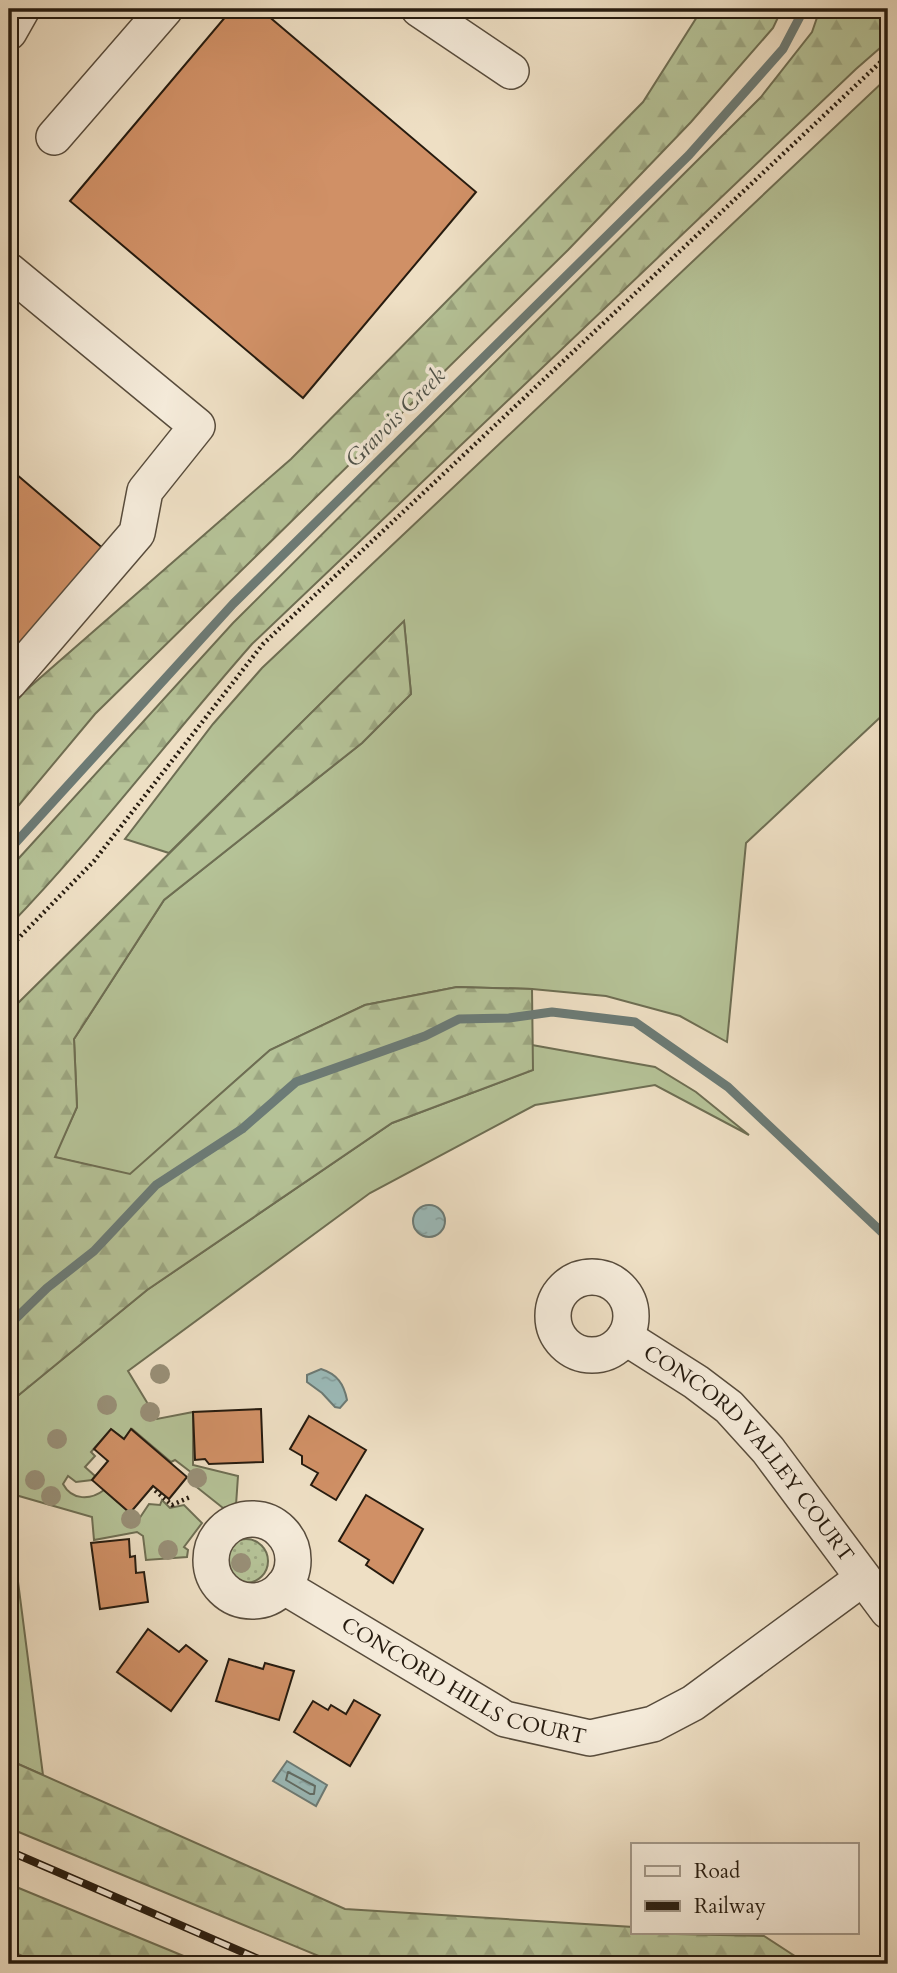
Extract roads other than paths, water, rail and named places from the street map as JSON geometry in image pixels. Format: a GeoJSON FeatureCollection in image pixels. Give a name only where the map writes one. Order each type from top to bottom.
{"type":"FeatureCollection","features":[{"type":"Feature","properties":{"kind":"street"},"geometry":{"type":"LineString","coordinates":[[9,32],[22,9]]}},
{"type":"Feature","properties":{"kind":"street"},"geometry":{"type":"LineString","coordinates":[[54,137],[165,9]]}},
{"type":"Feature","properties":{"kind":"street"},"geometry":{"type":"LineString","coordinates":[[419,9],[511,71]]}},
{"type":"Feature","properties":{"kind":"street"},"geometry":{"type":"LineString","coordinates":[[9,271],[197,426],[145,491],[137,533],[9,682]]}},
{"type":"Feature","properties":{"kind":"street","name":"CONCORD VALLEY COURT"},"geometry":{"type":"LineString","coordinates":[[625,1337],[696,1381],[729,1407],[768,1450],[888,1611]]}},
{"type":"Feature","properties":{"kind":"street","name":"CONCORD HILLS COURT"},"geometry":{"type":"LineString","coordinates":[[283,1586],[505,1719],[590,1738],[653,1724],[693,1703],[863,1578]]}},
{"type":"Feature","properties":{"kind":"water"},"geometry":{"type":"Polygon","coordinates":[[[429,1205],[440,1210],[445,1221],[440,1232],[429,1237],[418,1232],[413,1221],[418,1210],[429,1205]]]}},
{"type":"Feature","properties":{"kind":"water"},"geometry":{"type":"Polygon","coordinates":[[[321,1369],[342,1384],[347,1400],[340,1408],[335,1407],[307,1382],[307,1375],[321,1369]]]}},
{"type":"Feature","properties":{"kind":"water"},"geometry":{"type":"Polygon","coordinates":[[[287,1761],[327,1785],[316,1806],[273,1781],[287,1761]]]}},
{"type":"Feature","properties":{"kind":"waterway","name":"Gravois Creek"},"geometry":{"type":"LineString","coordinates":[[9,850],[233,604],[689,155],[783,49],[804,9]]}},
{"type":"Feature","properties":{"kind":"waterway"},"geometry":{"type":"LineString","coordinates":[[9,1325],[47,1288],[94,1251],[156,1185],[242,1129],[296,1082],[425,1036],[459,1019],[509,1018],[552,1012],[635,1022],[728,1087],[888,1238]]}},
{"type":"Feature","properties":{"kind":"railway"},"geometry":{"type":"LineString","coordinates":[[9,1851],[270,1964]]}}]}
